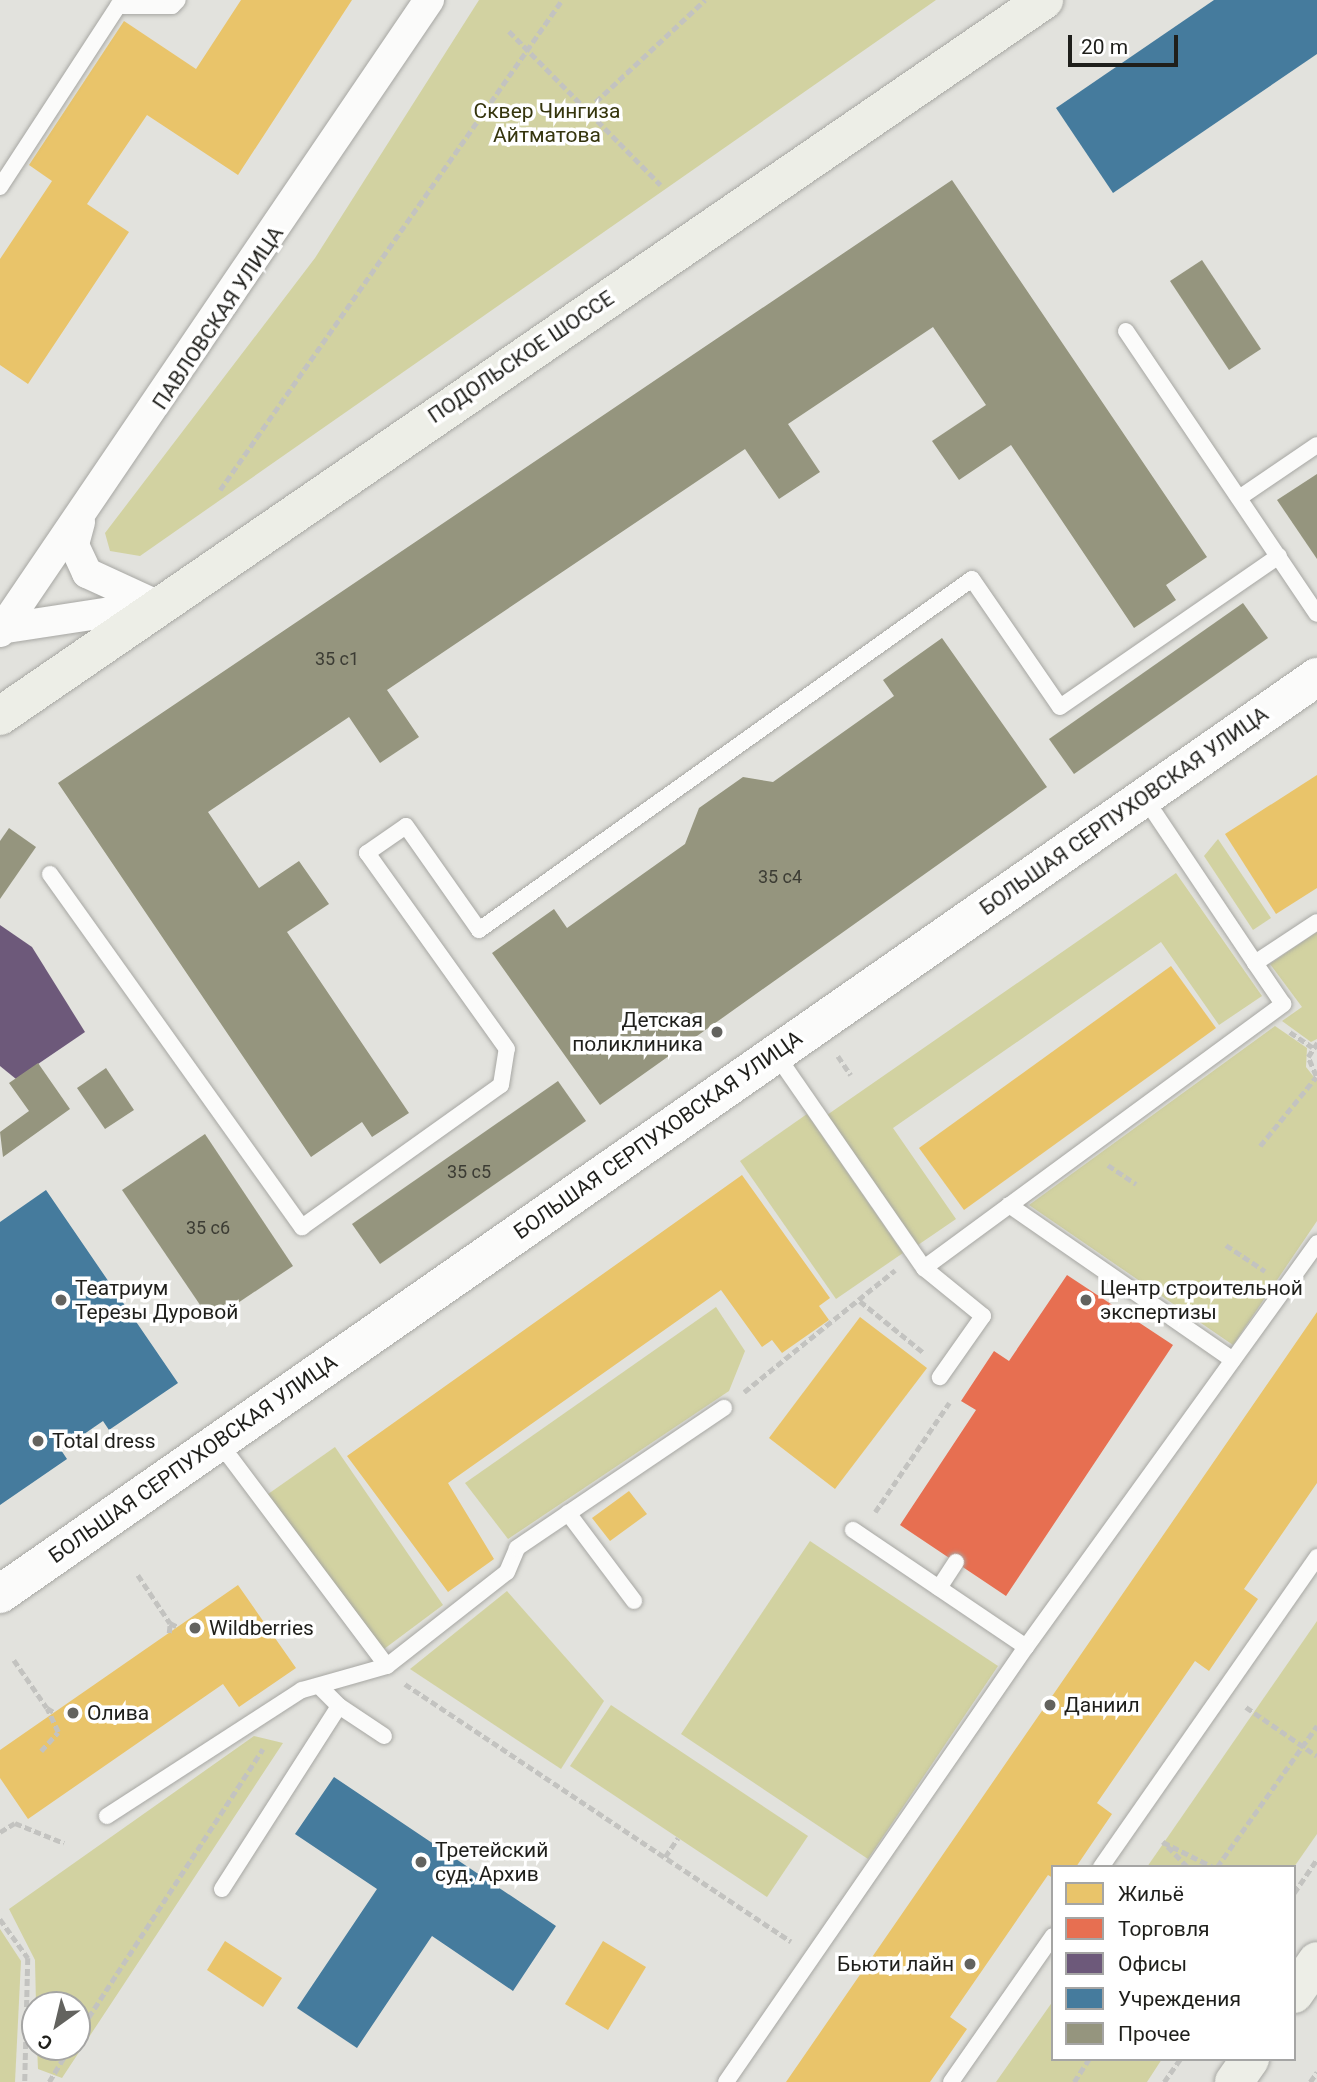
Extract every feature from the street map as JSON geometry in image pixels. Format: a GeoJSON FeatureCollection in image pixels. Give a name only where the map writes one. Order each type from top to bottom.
{"type":"FeatureCollection","features":[{"type":"Feature","properties":{"kind":"main road","name":"ПОДОЛЬСКОЕ ШОССЕ"},"geometry":{"type":"LineString","coordinates":[[0,716],[157,605],[1044,0]]}},
{"type":"Feature","properties":{"kind":"main road"},"geometry":{"type":"LineString","coordinates":[[1296,1991],[1317,1961]]}},
{"type":"Feature","properties":{"kind":"main road"},"geometry":{"type":"LineString","coordinates":[[1234,2082],[1249,2061]]}},
{"type":"Feature","properties":{"kind":"street","name":"ПАВЛОВСКАЯ УЛИЦА"},"geometry":{"type":"LineString","coordinates":[[0,630],[82,519],[429,0]]}},
{"type":"Feature","properties":{"kind":"street"},"geometry":{"type":"LineString","coordinates":[[82,519],[74,545],[88,573],[157,605]]}},
{"type":"Feature","properties":{"kind":"street"},"geometry":{"type":"LineString","coordinates":[[0,630],[157,605]]}},
{"type":"Feature","properties":{"kind":"street","name":"БОЛЬШАЯ СЕРПУХОВСКАЯ УЛИЦА"},"geometry":{"type":"LineString","coordinates":[[0,1594],[1317,677]]}},
{"type":"Feature","properties":{"kind":"lane"},"geometry":{"type":"LineString","coordinates":[[0,187],[118,6],[172,6],[178,0]]}},
{"type":"Feature","properties":{"kind":"lane"},"geometry":{"type":"LineString","coordinates":[[1126,331],[1317,614]]}},
{"type":"Feature","properties":{"kind":"lane"},"geometry":{"type":"LineString","coordinates":[[1239,498],[1317,444]]}},
{"type":"Feature","properties":{"kind":"lane"},"geometry":{"type":"LineString","coordinates":[[50,874],[302,1227],[501,1085],[507,1049],[367,853],[406,826],[479,930],[972,579],[1060,707],[1279,556]]}},
{"type":"Feature","properties":{"kind":"lane"},"geometry":{"type":"LineString","coordinates":[[924,1268],[1283,1004],[1144,797]]}},
{"type":"Feature","properties":{"kind":"lane"},"geometry":{"type":"LineString","coordinates":[[1255,964],[1317,922]]}},
{"type":"Feature","properties":{"kind":"lane"},"geometry":{"type":"LineString","coordinates":[[775,1054],[924,1268],[983,1316],[943,1373]]}},
{"type":"Feature","properties":{"kind":"lane"},"geometry":{"type":"LineString","coordinates":[[1009,1205],[1233,1360]]}},
{"type":"Feature","properties":{"kind":"lane"},"geometry":{"type":"LineString","coordinates":[[726,2082],[1026,1647],[1317,1243]]}},
{"type":"Feature","properties":{"kind":"lane"},"geometry":{"type":"LineString","coordinates":[[107,1816],[302,1690],[322,1689],[387,1666],[507,1572],[517,1548],[724,1408]]}},
{"type":"Feature","properties":{"kind":"lane"},"geometry":{"type":"LineString","coordinates":[[218,1441],[387,1666]]}},
{"type":"Feature","properties":{"kind":"lane"},"geometry":{"type":"LineString","coordinates":[[568,1513],[634,1601]]}},
{"type":"Feature","properties":{"kind":"lane"},"geometry":{"type":"LineString","coordinates":[[856,1533],[1026,1647]]}},
{"type":"Feature","properties":{"kind":"lane"},"geometry":{"type":"LineString","coordinates":[[1102,1865],[1317,1557]]}},
{"type":"Feature","properties":{"kind":"lane"},"geometry":{"type":"LineString","coordinates":[[939,1588],[956,1562]]}},
{"type":"Feature","properties":{"kind":"lane"},"geometry":{"type":"LineString","coordinates":[[322,1689],[339,1706],[384,1736]]}},
{"type":"Feature","properties":{"kind":"lane"},"geometry":{"type":"LineString","coordinates":[[222,1889],[339,1706]]}},
{"type":"Feature","properties":{"kind":"lane"},"geometry":{"type":"LineString","coordinates":[[951,2082],[1051,1939]]}},
{"type":"Feature","properties":{"kind":"path"},"geometry":{"type":"LineString","coordinates":[[220,490],[524,46],[562,0]]}},
{"type":"Feature","properties":{"kind":"path"},"geometry":{"type":"LineString","coordinates":[[588,109],[705,0]]}},
{"type":"Feature","properties":{"kind":"path"},"geometry":{"type":"LineString","coordinates":[[509,31],[661,185]]}},
{"type":"Feature","properties":{"kind":"path"},"geometry":{"type":"LineString","coordinates":[[1260,1146],[1317,1077],[1308,1057],[1315,1045],[1282,1026]]}},
{"type":"Feature","properties":{"kind":"path"},"geometry":{"type":"LineString","coordinates":[[834,1050],[851,1075]]}},
{"type":"Feature","properties":{"kind":"path"},"geometry":{"type":"LineString","coordinates":[[1226,1245],[1286,1286]]}},
{"type":"Feature","properties":{"kind":"path"},"geometry":{"type":"LineString","coordinates":[[724,1408],[860,1301],[914,1253]]}},
{"type":"Feature","properties":{"kind":"path"},"geometry":{"type":"LineString","coordinates":[[856,1533],[963,1382],[943,1373],[860,1301]]}},
{"type":"Feature","properties":{"kind":"path"},"geometry":{"type":"LineString","coordinates":[[138,1575],[170,1623],[178,1627]]}},
{"type":"Feature","properties":{"kind":"path"},"geometry":{"type":"LineString","coordinates":[[170,1623],[170,1633]]}},
{"type":"Feature","properties":{"kind":"path"},"geometry":{"type":"LineString","coordinates":[[14,1660],[47,1708],[58,1732],[41,1751]]}},
{"type":"Feature","properties":{"kind":"path"},"geometry":{"type":"LineString","coordinates":[[387,1666],[813,1955]]}},
{"type":"Feature","properties":{"kind":"path"},"geometry":{"type":"LineString","coordinates":[[91,2014],[302,1690]]}},
{"type":"Feature","properties":{"kind":"path"},"geometry":{"type":"LineString","coordinates":[[47,1708],[55,1713]]}},
{"type":"Feature","properties":{"kind":"path"},"geometry":{"type":"LineString","coordinates":[[1254,1712],[1317,1756]]}},
{"type":"Feature","properties":{"kind":"path"},"geometry":{"type":"LineString","coordinates":[[1216,1865],[1317,1726]]}},
{"type":"Feature","properties":{"kind":"path"},"geometry":{"type":"LineString","coordinates":[[0,1832],[15,1823],[64,1843]]}},
{"type":"Feature","properties":{"kind":"path"},"geometry":{"type":"LineString","coordinates":[[666,1857],[678,1838]]}},
{"type":"Feature","properties":{"kind":"path"},"geometry":{"type":"LineString","coordinates":[[1185,1865],[1163,1842],[1211,1865]]}},
{"type":"Feature","properties":{"kind":"path"},"geometry":{"type":"LineString","coordinates":[[1296,1889],[1317,1859]]}},
{"type":"Feature","properties":{"kind":"path"},"geometry":{"type":"LineString","coordinates":[[0,1919],[28,1958],[25,2082]]}},
{"type":"Feature","properties":{"kind":"path"},"geometry":{"type":"LineString","coordinates":[[49,2082],[62,2061]]}},
{"type":"Feature","properties":{"kind":"path"},"geometry":{"type":"LineString","coordinates":[[1074,2082],[1088,2061]]}},
{"type":"Feature","properties":{"kind":"path"},"geometry":{"type":"LineString","coordinates":[[1164,2082],[1179,2061]]}},
{"type":"Feature","properties":{"kind":"path"},"geometry":{"type":"LineString","coordinates":[[1310,2082],[1317,2072]]}},
{"type":"Feature","properties":{"kind":"green space","name":"Сквер Чингиза Айтматова"},"geometry":{"type":"Polygon","coordinates":[[[479,0],[936,0],[140,556],[110,551],[105,533],[315,258],[479,0]]]}},
{"type":"Feature","properties":{"kind":"green space"},"geometry":{"type":"Polygon","coordinates":[[[1218,839],[1271,918],[1253,930],[1204,856],[1218,839]]]}},
{"type":"Feature","properties":{"kind":"green space"},"geometry":{"type":"Polygon","coordinates":[[[1176,873],[1262,996],[1219,1025],[1161,942],[893,1128],[956,1219],[918,1245],[827,1115],[1176,873]]]}},
{"type":"Feature","properties":{"kind":"green space"},"geometry":{"type":"Polygon","coordinates":[[[1317,932],[1317,1039],[1311,1042],[1282,1021],[1302,1007],[1270,964],[1317,932]]]}},
{"type":"Feature","properties":{"kind":"green space"},"geometry":{"type":"Polygon","coordinates":[[[1275,1026],[1307,1048],[1306,1067],[1317,1081],[1317,1221],[1233,1345],[1029,1205],[1275,1026]]]}},
{"type":"Feature","properties":{"kind":"green space"},"geometry":{"type":"Polygon","coordinates":[[[807,1114],[903,1253],[836,1299],[740,1161],[807,1114]]]}},
{"type":"Feature","properties":{"kind":"green space"},"geometry":{"type":"Polygon","coordinates":[[[716,1307],[745,1351],[729,1391],[508,1539],[465,1483],[716,1307]]]}},
{"type":"Feature","properties":{"kind":"green space"},"geometry":{"type":"Polygon","coordinates":[[[335,1447],[443,1605],[380,1652],[261,1499],[335,1447]]]}},
{"type":"Feature","properties":{"kind":"green space"},"geometry":{"type":"Polygon","coordinates":[[[810,1541],[998,1666],[868,1859],[681,1734],[810,1541]]]}},
{"type":"Feature","properties":{"kind":"green space"},"geometry":{"type":"Polygon","coordinates":[[[507,1591],[604,1701],[561,1769],[410,1669],[507,1591]]]}},
{"type":"Feature","properties":{"kind":"green space"},"geometry":{"type":"Polygon","coordinates":[[[1317,1621],[1317,1834],[1295,1865],[1148,1865],[1317,1621]]]}},
{"type":"Feature","properties":{"kind":"green space"},"geometry":{"type":"Polygon","coordinates":[[[611,1705],[808,1836],[767,1897],[570,1766],[611,1705]]]}},
{"type":"Feature","properties":{"kind":"green space"},"geometry":{"type":"Polygon","coordinates":[[[254,1736],[283,1743],[91,2034],[91,1991],[36,1991],[35,1960],[9,1909],[254,1736]]]}},
{"type":"Feature","properties":{"kind":"green space"},"geometry":{"type":"Polygon","coordinates":[[[0,1929],[21,1961],[15,2082],[0,2082],[0,1929]]]}},
{"type":"Feature","properties":{"kind":"green space"},"geometry":{"type":"Polygon","coordinates":[[[1051,2004],[1051,2061],[1161,2061],[1147,2082],[996,2082],[1051,2004]]]}},
{"type":"Feature","properties":{"kind":"green space"},"geometry":{"type":"Polygon","coordinates":[[[38,2061],[73,2061],[62,2078],[38,2069],[38,2061]]]}},
{"type":"Feature","properties":{"kind":"building: Жильё"},"geometry":{"type":"Polygon","coordinates":[[[241,0],[352,0],[238,175],[147,115],[87,204],[129,232],[28,384],[0,365],[0,259],[52,181],[29,165],[124,21],[196,69],[241,0]]]}},
{"type":"Feature","properties":{"kind":"building: Жильё"},"geometry":{"type":"Polygon","coordinates":[[[1317,775],[1317,888],[1276,914],[1225,834],[1317,775]]]}},
{"type":"Feature","properties":{"kind":"building: Жильё"},"geometry":{"type":"Polygon","coordinates":[[[1171,966],[1216,1028],[964,1210],[919,1148],[1171,966]]]}},
{"type":"Feature","properties":{"kind":"building: Жильё"},"geometry":{"type":"Polygon","coordinates":[[[742,1175],[830,1298],[819,1306],[829,1320],[782,1353],[772,1340],[762,1347],[721,1290],[448,1483],[494,1559],[448,1592],[347,1456],[742,1175]]]}},
{"type":"Feature","properties":{"kind":"building: Жильё"},"geometry":{"type":"Polygon","coordinates":[[[1317,1312],[1317,1483],[1244,1589],[1258,1599],[1209,1671],[1195,1661],[1097,1803],[1112,1814],[1077,1865],[1051,1865],[1051,1877],[1048,1875],[950,2017],[967,2029],[930,2082],[786,2082],[1317,1312]]]}},
{"type":"Feature","properties":{"kind":"building: Жильё"},"geometry":{"type":"Polygon","coordinates":[[[860,1317],[927,1368],[835,1489],[769,1438],[860,1317]]]}},
{"type":"Feature","properties":{"kind":"building: Жильё"},"geometry":{"type":"Polygon","coordinates":[[[629,1491],[647,1514],[610,1541],[592,1518],[629,1491]]]}},
{"type":"Feature","properties":{"kind":"building: Жильё"},"geometry":{"type":"Polygon","coordinates":[[[238,1585],[296,1668],[239,1707],[223,1684],[28,1819],[0,1778],[0,1750],[238,1585]]]}},
{"type":"Feature","properties":{"kind":"building: Жильё"},"geometry":{"type":"Polygon","coordinates":[[[225,1941],[282,1978],[263,2007],[207,1970],[225,1941]]]}},
{"type":"Feature","properties":{"kind":"building: Жильё"},"geometry":{"type":"Polygon","coordinates":[[[603,1941],[646,1967],[608,2030],[565,2004],[603,1941]]]}},
{"type":"Feature","properties":{"kind":"building: Торговля"},"geometry":{"type":"Polygon","coordinates":[[[1067,1275],[1173,1345],[1006,1596],[900,1525],[976,1410],[961,1401],[994,1351],[1009,1361],[1067,1275]]]}},
{"type":"Feature","properties":{"kind":"building: Офисы"},"geometry":{"type":"Polygon","coordinates":[[[0,925],[32,947],[85,1032],[16,1079],[0,1066],[0,925]]]}},
{"type":"Feature","properties":{"kind":"building: Учреждения"},"geometry":{"type":"Polygon","coordinates":[[[1214,0],[1317,0],[1317,54],[1113,193],[1056,108],[1214,0]]]}},
{"type":"Feature","properties":{"kind":"building: Учреждения","name":"Театриум Терезы Дуровой"},"geometry":{"type":"Polygon","coordinates":[[[46,1190],[178,1383],[109,1430],[103,1421],[61,1450],[67,1459],[0,1505],[0,1222],[46,1190]]]}},
{"type":"Feature","properties":{"kind":"building: Учреждения"},"geometry":{"type":"Polygon","coordinates":[[[334,1777],[556,1926],[513,1991],[432,1936],[357,2048],[297,2008],[377,1889],[295,1834],[334,1777]]]}},
{"type":"Feature","properties":{"kind":"building: Прочее"},"geometry":{"type":"Polygon","coordinates":[[[952,180],[1207,557],[1166,585],[1176,600],[1134,628],[1011,445],[959,480],[932,441],[986,405],[933,327],[788,424],[820,472],[779,499],[745,449],[387,690],[419,737],[380,763],[349,717],[208,812],[259,888],[299,861],[329,904],[287,932],[409,1113],[372,1137],[362,1122],[311,1157],[58,783],[952,180]]]}},
{"type":"Feature","properties":{"kind":"building: Прочее"},"geometry":{"type":"Polygon","coordinates":[[[1202,260],[1261,349],[1229,370],[1170,281],[1202,260]]]}},
{"type":"Feature","properties":{"kind":"building: Прочее"},"geometry":{"type":"Polygon","coordinates":[[[1317,474],[1317,559],[1277,500],[1317,474]]]}},
{"type":"Feature","properties":{"kind":"building: Прочее"},"geometry":{"type":"Polygon","coordinates":[[[1243,603],[1268,638],[1074,774],[1049,739],[1243,603]]]}},
{"type":"Feature","properties":{"kind":"building: Прочее"},"geometry":{"type":"Polygon","coordinates":[[[942,638],[1047,787],[600,1105],[492,953],[554,909],[567,928],[685,844],[699,808],[743,777],[773,782],[894,696],[883,680],[942,638]]]}},
{"type":"Feature","properties":{"kind":"building: Прочее"},"geometry":{"type":"Polygon","coordinates":[[[9,828],[36,847],[0,899],[0,841],[9,828]]]}},
{"type":"Feature","properties":{"kind":"building: Прочее"},"geometry":{"type":"Polygon","coordinates":[[[38,1063],[70,1109],[3,1157],[0,1132],[29,1111],[9,1083],[38,1063]]]}},
{"type":"Feature","properties":{"kind":"building: Прочее"},"geometry":{"type":"Polygon","coordinates":[[[106,1068],[134,1110],[105,1129],[77,1088],[106,1068]]]}},
{"type":"Feature","properties":{"kind":"building: Прочее"},"geometry":{"type":"Polygon","coordinates":[[[558,1081],[586,1121],[380,1264],[352,1224],[558,1081]]]}},
{"type":"Feature","properties":{"kind":"building: Прочее"},"geometry":{"type":"Polygon","coordinates":[[[205,1134],[293,1266],[211,1321],[122,1190],[205,1134]]]}},
{"type":"Feature","properties":{"kind":"place","name":"Детская поликлиника"},"geometry":{"type":"Point","coordinates":[717,1032]}},
{"type":"Feature","properties":{"kind":"place","name":"Театриум Терезы Дуровой"},"geometry":{"type":"Point","coordinates":[61,1300]}},
{"type":"Feature","properties":{"kind":"place","name":"Центр строительной экспертизы"},"geometry":{"type":"Point","coordinates":[1086,1300]}},
{"type":"Feature","properties":{"kind":"place","name":"Total dress"},"geometry":{"type":"Point","coordinates":[38,1441]}},
{"type":"Feature","properties":{"kind":"place","name":"Wildberries"},"geometry":{"type":"Point","coordinates":[195,1628]}},
{"type":"Feature","properties":{"kind":"place","name":"Даниил"},"geometry":{"type":"Point","coordinates":[1050,1705]}},
{"type":"Feature","properties":{"kind":"place","name":"Олива"},"geometry":{"type":"Point","coordinates":[73,1713]}},
{"type":"Feature","properties":{"kind":"place","name":"Третейский суд. Архив"},"geometry":{"type":"Point","coordinates":[421,1862]}},
{"type":"Feature","properties":{"kind":"place","name":"Бьюти лайн"},"geometry":{"type":"Point","coordinates":[970,1964]}}]}
